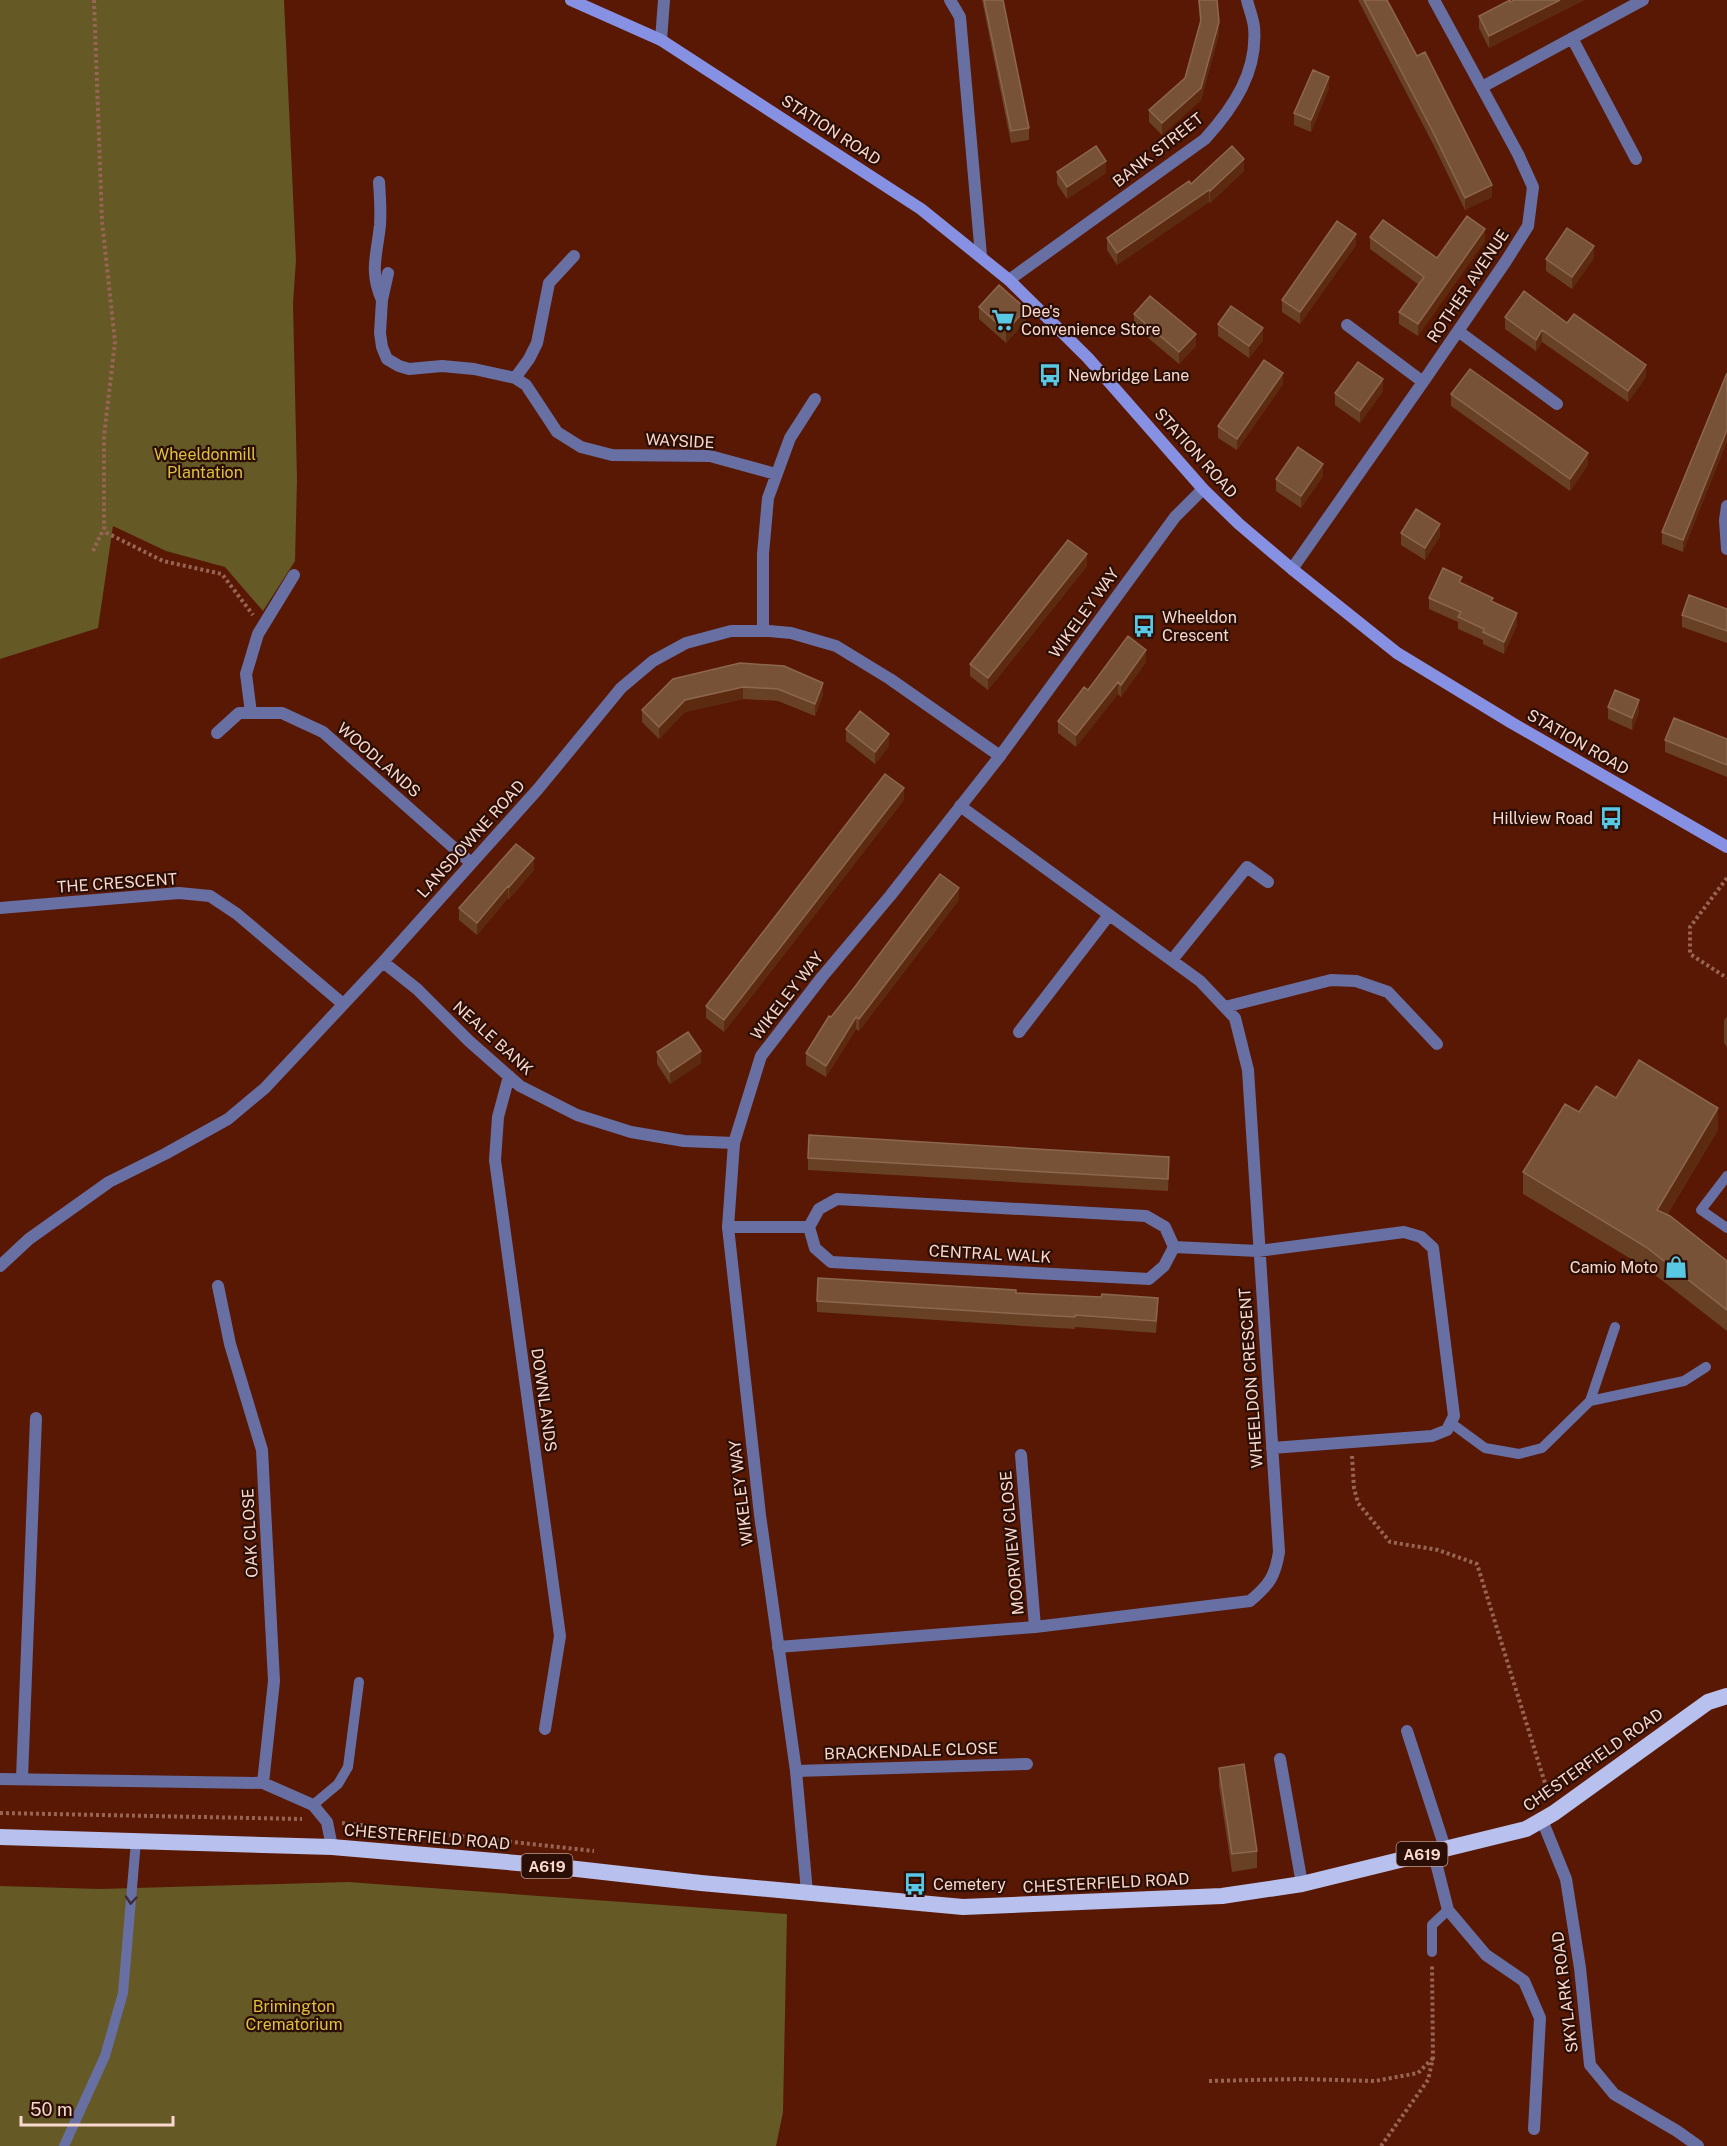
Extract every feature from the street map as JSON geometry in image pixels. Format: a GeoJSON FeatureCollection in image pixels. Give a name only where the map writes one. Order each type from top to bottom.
{"type":"FeatureCollection","features":[{"type":"Feature","properties":{"kind":"highway","name":"CHESTERFIELD ROAD"},"geometry":{"type":"LineString","coordinates":[[0,1837],[332,1847],[541,1865],[701,1883],[963,1907],[1222,1896],[1302,1884],[1526,1829],[1548,1817],[1708,1702],[1727,1696]]}},
{"type":"Feature","properties":{"kind":"main road","name":"STATION ROAD"},"geometry":{"type":"LineString","coordinates":[[571,0],[661,40],[921,208],[1009,280],[1089,358],[1203,489],[1239,524],[1397,653],[1512,723],[1727,847]]}},
{"type":"Feature","properties":{"kind":"street"},"geometry":{"type":"LineString","coordinates":[[661,40],[664,0]]}},
{"type":"Feature","properties":{"kind":"street"},"geometry":{"type":"LineString","coordinates":[[950,0],[960,17],[981,256]]}},
{"type":"Feature","properties":{"kind":"street","name":"BANK STREET"},"geometry":{"type":"LineString","coordinates":[[1009,280],[1205,139],[1228,113],[1243,86],[1252,56],[1254,27],[1247,0]]}},
{"type":"Feature","properties":{"kind":"street","name":"ROTHER AVENUE"},"geometry":{"type":"LineString","coordinates":[[1292,569],[1423,382],[1528,226],[1533,187],[1518,154],[1434,0]]}},
{"type":"Feature","properties":{"kind":"street"},"geometry":{"type":"LineString","coordinates":[[1482,87],[1642,0]]}},
{"type":"Feature","properties":{"kind":"street"},"geometry":{"type":"LineString","coordinates":[[1572,38],[1636,159]]}},
{"type":"Feature","properties":{"kind":"street"},"geometry":{"type":"LineString","coordinates":[[379,182],[381,217],[373,269],[374,280],[382,300]]}},
{"type":"Feature","properties":{"kind":"street"},"geometry":{"type":"LineString","coordinates":[[388,273],[382,300],[380,333],[387,359],[409,369],[442,366],[474,369],[515,378],[530,359],[537,343],[549,283],[574,256]]}},
{"type":"Feature","properties":{"kind":"street"},"geometry":{"type":"LineString","coordinates":[[1347,325],[1423,382]]}},
{"type":"Feature","properties":{"kind":"street"},"geometry":{"type":"LineString","coordinates":[[1458,331],[1557,404]]}},
{"type":"Feature","properties":{"kind":"street","name":"WAYSIDE"},"geometry":{"type":"LineString","coordinates":[[515,378],[526,385],[557,432],[581,447],[612,455],[710,456],[776,474]]}},
{"type":"Feature","properties":{"kind":"street"},"geometry":{"type":"LineString","coordinates":[[763,631],[763,554],[768,498],[789,438],[815,399]]}},
{"type":"Feature","properties":{"kind":"street","name":"WIKELEY WAY"},"geometry":{"type":"LineString","coordinates":[[807,1892],[796,1771],[760,1515],[728,1227],[734,1143],[761,1056],[1000,756],[1175,517],[1203,489]]}},
{"type":"Feature","properties":{"kind":"street"},"geometry":{"type":"LineString","coordinates":[[1727,506],[1725,520],[1727,549]]}},
{"type":"Feature","properties":{"kind":"street"},"geometry":{"type":"LineString","coordinates":[[251,713],[246,674],[258,634],[294,575]]}},
{"type":"Feature","properties":{"kind":"street","name":"LANSDOWNE ROAD"},"geometry":{"type":"LineString","coordinates":[[0,1266],[29,1239],[109,1182],[228,1119],[265,1088],[383,962],[538,789],[621,688],[653,661],[686,643],[731,631],[763,631],[791,633],[836,646],[890,679],[1000,756]]}},
{"type":"Feature","properties":{"kind":"street","name":"WOODLANDS"},"geometry":{"type":"LineString","coordinates":[[216,733],[239,713],[282,713],[324,732],[471,863]]}},
{"type":"Feature","properties":{"kind":"street","name":"WHEELDON CRESCENT"},"geometry":{"type":"LineString","coordinates":[[778,1647],[1035,1627],[1250,1601],[1268,1586],[1276,1570],[1279,1552],[1248,1070],[1235,1018],[1200,981],[960,806]]}},
{"type":"Feature","properties":{"kind":"street"},"geometry":{"type":"LineString","coordinates":[[1172,960],[1247,867],[1268,882]]}},
{"type":"Feature","properties":{"kind":"street","name":"THE CRESCENT"},"geometry":{"type":"LineString","coordinates":[[0,908],[179,893],[210,896],[237,914],[343,1004]]}},
{"type":"Feature","properties":{"kind":"street"},"geometry":{"type":"LineString","coordinates":[[1019,1032],[1109,915]]}},
{"type":"Feature","properties":{"kind":"street","name":"NEALE BANK"},"geometry":{"type":"LineString","coordinates":[[383,962],[417,989],[520,1086],[577,1115],[631,1132],[684,1141],[734,1143]]}},
{"type":"Feature","properties":{"kind":"street"},"geometry":{"type":"LineString","coordinates":[[1225,1007],[1331,980],[1356,981],[1388,992],[1437,1044]]}},
{"type":"Feature","properties":{"kind":"street","name":"DOWNLANDS"},"geometry":{"type":"LineString","coordinates":[[509,1076],[498,1117],[495,1160],[560,1636],[544,1729]]}},
{"type":"Feature","properties":{"kind":"street"},"geometry":{"type":"LineString","coordinates":[[728,1227],[809,1227],[819,1209],[837,1199],[1146,1216],[1165,1227],[1174,1247],[1258,1251],[1404,1232],[1421,1237],[1433,1248],[1454,1416],[1447,1430],[1432,1436],[1272,1448]]}},
{"type":"Feature","properties":{"kind":"street","name":"CENTRAL WALK"},"geometry":{"type":"LineString","coordinates":[[809,1227],[815,1248],[831,1262],[1149,1279],[1164,1266],[1174,1247]]}},
{"type":"Feature","properties":{"kind":"street","name":"OAK CLOSE"},"geometry":{"type":"LineString","coordinates":[[218,1286],[230,1344],[262,1450],[274,1681],[263,1783]]}},
{"type":"Feature","properties":{"kind":"street"},"geometry":{"type":"LineString","coordinates":[[22,1778],[36,1418]]}},
{"type":"Feature","properties":{"kind":"street","name":"MOORVIEW CLOSE"},"geometry":{"type":"LineString","coordinates":[[1021,1455],[1035,1627]]}},
{"type":"Feature","properties":{"kind":"street"},"geometry":{"type":"LineString","coordinates":[[1407,1731],[1439,1849],[1448,1910],[1486,1955],[1524,1981],[1540,2018],[1534,2129]]}},
{"type":"Feature","properties":{"kind":"street"},"geometry":{"type":"LineString","coordinates":[[1280,1759],[1302,1884]]}},
{"type":"Feature","properties":{"kind":"street","name":"BRACKENDALE CLOSE"},"geometry":{"type":"LineString","coordinates":[[796,1771],[1027,1764]]}},
{"type":"Feature","properties":{"kind":"street"},"geometry":{"type":"LineString","coordinates":[[0,1779],[263,1783],[313,1805]]}},
{"type":"Feature","properties":{"kind":"street","name":"CHESTERFIELD ROAD"},"geometry":{"type":"LineString","coordinates":[[313,1805],[327,1822],[332,1847]]}},
{"type":"Feature","properties":{"kind":"street","name":"SKYLARK ROAD"},"geometry":{"type":"LineString","coordinates":[[1548,1817],[1566,1879],[1580,1968],[1590,2065],[1614,2094],[1698,2146]]}},
{"type":"Feature","properties":{"kind":"lane"},"geometry":{"type":"LineString","coordinates":[[1727,1176],[1701,1210],[1727,1228]]}},
{"type":"Feature","properties":{"kind":"lane"},"geometry":{"type":"LineString","coordinates":[[1451,1423],[1485,1448],[1519,1454],[1542,1448],[1590,1401],[1616,1327]]}},
{"type":"Feature","properties":{"kind":"lane"},"geometry":{"type":"LineString","coordinates":[[1590,1401],[1684,1382],[1706,1367]]}},
{"type":"Feature","properties":{"kind":"lane"},"geometry":{"type":"LineString","coordinates":[[313,1805],[338,1784],[348,1767],[359,1682]]}},
{"type":"Feature","properties":{"kind":"lane"},"geometry":{"type":"LineString","coordinates":[[64,2146],[105,2056],[123,1993],[136,1841]]}},
{"type":"Feature","properties":{"kind":"lane"},"geometry":{"type":"LineString","coordinates":[[1432,1952],[1432,1925],[1448,1910]]}},
{"type":"Feature","properties":{"kind":"path"},"geometry":{"type":"LineString","coordinates":[[93,551],[104,527],[104,436],[115,342],[102,221],[94,0]]}},
{"type":"Feature","properties":{"kind":"path"},"geometry":{"type":"LineString","coordinates":[[104,527],[107,533],[162,561],[222,574],[262,627]]}},
{"type":"Feature","properties":{"kind":"path"},"geometry":{"type":"LineString","coordinates":[[1727,878],[1690,927],[1690,954],[1727,978]]}},
{"type":"Feature","properties":{"kind":"path"},"geometry":{"type":"LineString","coordinates":[[1351,1442],[1354,1488],[1358,1503],[1390,1542],[1438,1550],[1477,1564],[1548,1817]]}},
{"type":"Feature","properties":{"kind":"path"},"geometry":{"type":"LineString","coordinates":[[1381,2146],[1428,2080],[1433,2058],[1432,1952]]}},
{"type":"Feature","properties":{"kind":"path"},"geometry":{"type":"LineString","coordinates":[[1209,2081],[1299,2079],[1375,2081],[1418,2073],[1433,2058]]}},
{"type":"Feature","properties":{"kind":"green space","name":"Wheeldonmill Plantation"},"geometry":{"type":"Polygon","coordinates":[[[0,0],[284,0],[296,260],[293,303],[297,480],[295,561],[263,611],[225,567],[166,551],[113,526],[98,628],[0,659],[0,0]]]}},
{"type":"Feature","properties":{"kind":"green space","name":"Brimington Crematorium"},"geometry":{"type":"Polygon","coordinates":[[[348,1882],[787,1914],[783,2112],[776,2146],[0,2146],[0,1886],[100,1889],[348,1882]]]}},
{"type":"Feature","properties":{"kind":"building"},"geometry":{"type":"Polygon","coordinates":[[[984,0],[1003,0],[1029,128],[1011,131],[984,0]]]}},
{"type":"Feature","properties":{"kind":"building"},"geometry":{"type":"Polygon","coordinates":[[[1199,0],[1217,0],[1219,22],[1201,88],[1162,123],[1149,110],[1185,78],[1201,20],[1199,0]]]}},
{"type":"Feature","properties":{"kind":"building"},"geometry":{"type":"Polygon","coordinates":[[[1364,0],[1387,0],[1417,56],[1425,52],[1492,185],[1465,198],[1364,0]]]}},
{"type":"Feature","properties":{"kind":"building"},"geometry":{"type":"Polygon","coordinates":[[[1510,0],[1511,2],[1514,0],[1560,0],[1489,36],[1479,16],[1510,0]]]}},
{"type":"Feature","properties":{"kind":"building"},"geometry":{"type":"Polygon","coordinates":[[[1313,70],[1329,77],[1311,120],[1294,113],[1313,70]]]}},
{"type":"Feature","properties":{"kind":"building"},"geometry":{"type":"Polygon","coordinates":[[[1096,146],[1106,161],[1067,187],[1057,172],[1096,146]]]}},
{"type":"Feature","properties":{"kind":"building"},"geometry":{"type":"Polygon","coordinates":[[[1232,146],[1244,159],[1210,191],[1117,253],[1107,238],[1189,181],[1191,184],[1232,146]]]}},
{"type":"Feature","properties":{"kind":"building"},"geometry":{"type":"Polygon","coordinates":[[[1467,216],[1485,229],[1418,324],[1399,312],[1424,277],[1370,237],[1383,220],[1437,258],[1467,216]]]}},
{"type":"Feature","properties":{"kind":"building"},"geometry":{"type":"Polygon","coordinates":[[[1337,221],[1356,234],[1300,312],[1282,300],[1337,221]]]}},
{"type":"Feature","properties":{"kind":"building"},"geometry":{"type":"Polygon","coordinates":[[[1567,228],[1594,246],[1572,277],[1546,259],[1567,228]]]}},
{"type":"Feature","properties":{"kind":"building"},"geometry":{"type":"Polygon","coordinates":[[[999,285],[1026,309],[1006,331],[979,307],[999,285]]]}},
{"type":"Feature","properties":{"kind":"building"},"geometry":{"type":"Polygon","coordinates":[[[1524,291],[1567,323],[1574,314],[1646,365],[1628,391],[1542,330],[1536,340],[1505,317],[1524,291]]]}},
{"type":"Feature","properties":{"kind":"building"},"geometry":{"type":"Polygon","coordinates":[[[1150,296],[1196,334],[1179,352],[1134,314],[1150,296]]]}},
{"type":"Feature","properties":{"kind":"building"},"geometry":{"type":"Polygon","coordinates":[[[1231,306],[1263,328],[1249,346],[1218,324],[1231,306]]]}},
{"type":"Feature","properties":{"kind":"building"},"geometry":{"type":"Polygon","coordinates":[[[1264,360],[1283,373],[1237,439],[1218,426],[1264,360]]]}},
{"type":"Feature","properties":{"kind":"building"},"geometry":{"type":"Polygon","coordinates":[[[1358,362],[1383,379],[1360,411],[1335,393],[1358,362]]]}},
{"type":"Feature","properties":{"kind":"building"},"geometry":{"type":"Polygon","coordinates":[[[1470,369],[1588,453],[1570,479],[1451,394],[1470,369]]]}},
{"type":"Feature","properties":{"kind":"building"},"geometry":{"type":"Polygon","coordinates":[[[1727,373],[1727,430],[1683,540],[1662,532],[1727,373]]]}},
{"type":"Feature","properties":{"kind":"building"},"geometry":{"type":"Polygon","coordinates":[[[1298,447],[1323,464],[1301,496],[1276,479],[1298,447]]]}},
{"type":"Feature","properties":{"kind":"building"},"geometry":{"type":"Polygon","coordinates":[[[1416,509],[1440,524],[1425,548],[1401,533],[1416,509]]]}},
{"type":"Feature","properties":{"kind":"building"},"geometry":{"type":"Polygon","coordinates":[[[1068,540],[1087,554],[988,678],[970,664],[1068,540]]]}},
{"type":"Feature","properties":{"kind":"building"},"geometry":{"type":"Polygon","coordinates":[[[1443,568],[1462,577],[1459,582],[1493,598],[1491,601],[1517,613],[1504,642],[1483,632],[1484,629],[1458,617],[1461,612],[1429,598],[1443,568]]]}},
{"type":"Feature","properties":{"kind":"building"},"geometry":{"type":"Polygon","coordinates":[[[1689,595],[1727,609],[1727,631],[1682,615],[1689,595]]]}},
{"type":"Feature","properties":{"kind":"building"},"geometry":{"type":"Polygon","coordinates":[[[1128,636],[1146,650],[1121,685],[1118,682],[1076,735],[1058,721],[1084,687],[1088,690],[1128,636]]]}},
{"type":"Feature","properties":{"kind":"building"},"geometry":{"type":"Polygon","coordinates":[[[740,663],[784,666],[823,683],[815,704],[778,689],[743,687],[685,700],[659,727],[642,710],[673,679],[740,663]]]}},
{"type":"Feature","properties":{"kind":"building"},"geometry":{"type":"Polygon","coordinates":[[[1615,690],[1639,700],[1632,718],[1608,707],[1615,690]]]}},
{"type":"Feature","properties":{"kind":"building"},"geometry":{"type":"Polygon","coordinates":[[[860,711],[889,734],[875,752],[846,729],[860,711]]]}},
{"type":"Feature","properties":{"kind":"building"},"geometry":{"type":"Polygon","coordinates":[[[1674,718],[1727,739],[1727,765],[1665,740],[1674,718]]]}},
{"type":"Feature","properties":{"kind":"building"},"geometry":{"type":"Polygon","coordinates":[[[885,774],[904,788],[724,1020],[706,1006],[885,774]]]}},
{"type":"Feature","properties":{"kind":"building"},"geometry":{"type":"Polygon","coordinates":[[[516,844],[534,858],[477,923],[459,908],[516,844]]]}},
{"type":"Feature","properties":{"kind":"building"},"geometry":{"type":"Polygon","coordinates":[[[940,874],[959,888],[859,1019],[856,1017],[826,1066],[806,1053],[829,1016],[831,1017],[854,988],[940,874]]]}},
{"type":"Feature","properties":{"kind":"building"},"geometry":{"type":"Polygon","coordinates":[[[688,1032],[701,1051],[670,1072],[657,1052],[688,1032]]]}},
{"type":"Feature","properties":{"kind":"building"},"geometry":{"type":"Polygon","coordinates":[[[1639,1060],[1718,1108],[1657,1210],[1670,1216],[1727,1261],[1727,1310],[1646,1247],[1523,1172],[1565,1104],[1579,1112],[1596,1086],[1616,1098],[1639,1060]]]}},
{"type":"Feature","properties":{"kind":"building"},"geometry":{"type":"Polygon","coordinates":[[[809,1135],[1169,1157],[1168,1179],[808,1158],[809,1135]]]}},
{"type":"Feature","properties":{"kind":"building"},"geometry":{"type":"Polygon","coordinates":[[[818,1278],[1016,1290],[1016,1293],[1101,1297],[1102,1294],[1158,1298],[1156,1321],[817,1301],[818,1278]]]}},
{"type":"Feature","properties":{"kind":"building"},"geometry":{"type":"Polygon","coordinates":[[[1244,1764],[1257,1851],[1232,1854],[1219,1768],[1244,1764]]]}},
{"type":"Feature","properties":{"kind":"place","name":"Dee's Convenience Store"},"geometry":{"type":"Point","coordinates":[1003,320]}},
{"type":"Feature","properties":{"kind":"place","name":"Newbridge Lane"},"geometry":{"type":"Point","coordinates":[1050,375]}},
{"type":"Feature","properties":{"kind":"place","name":"Wheeldon Crescent"},"geometry":{"type":"Point","coordinates":[1144,626]}},
{"type":"Feature","properties":{"kind":"place","name":"Hillview Road"},"geometry":{"type":"Point","coordinates":[1611,818]}},
{"type":"Feature","properties":{"kind":"place","name":"Camio Moto"},"geometry":{"type":"Point","coordinates":[1676,1267]}},
{"type":"Feature","properties":{"kind":"place","name":"Cemetery"},"geometry":{"type":"Point","coordinates":[915,1884]}}]}
